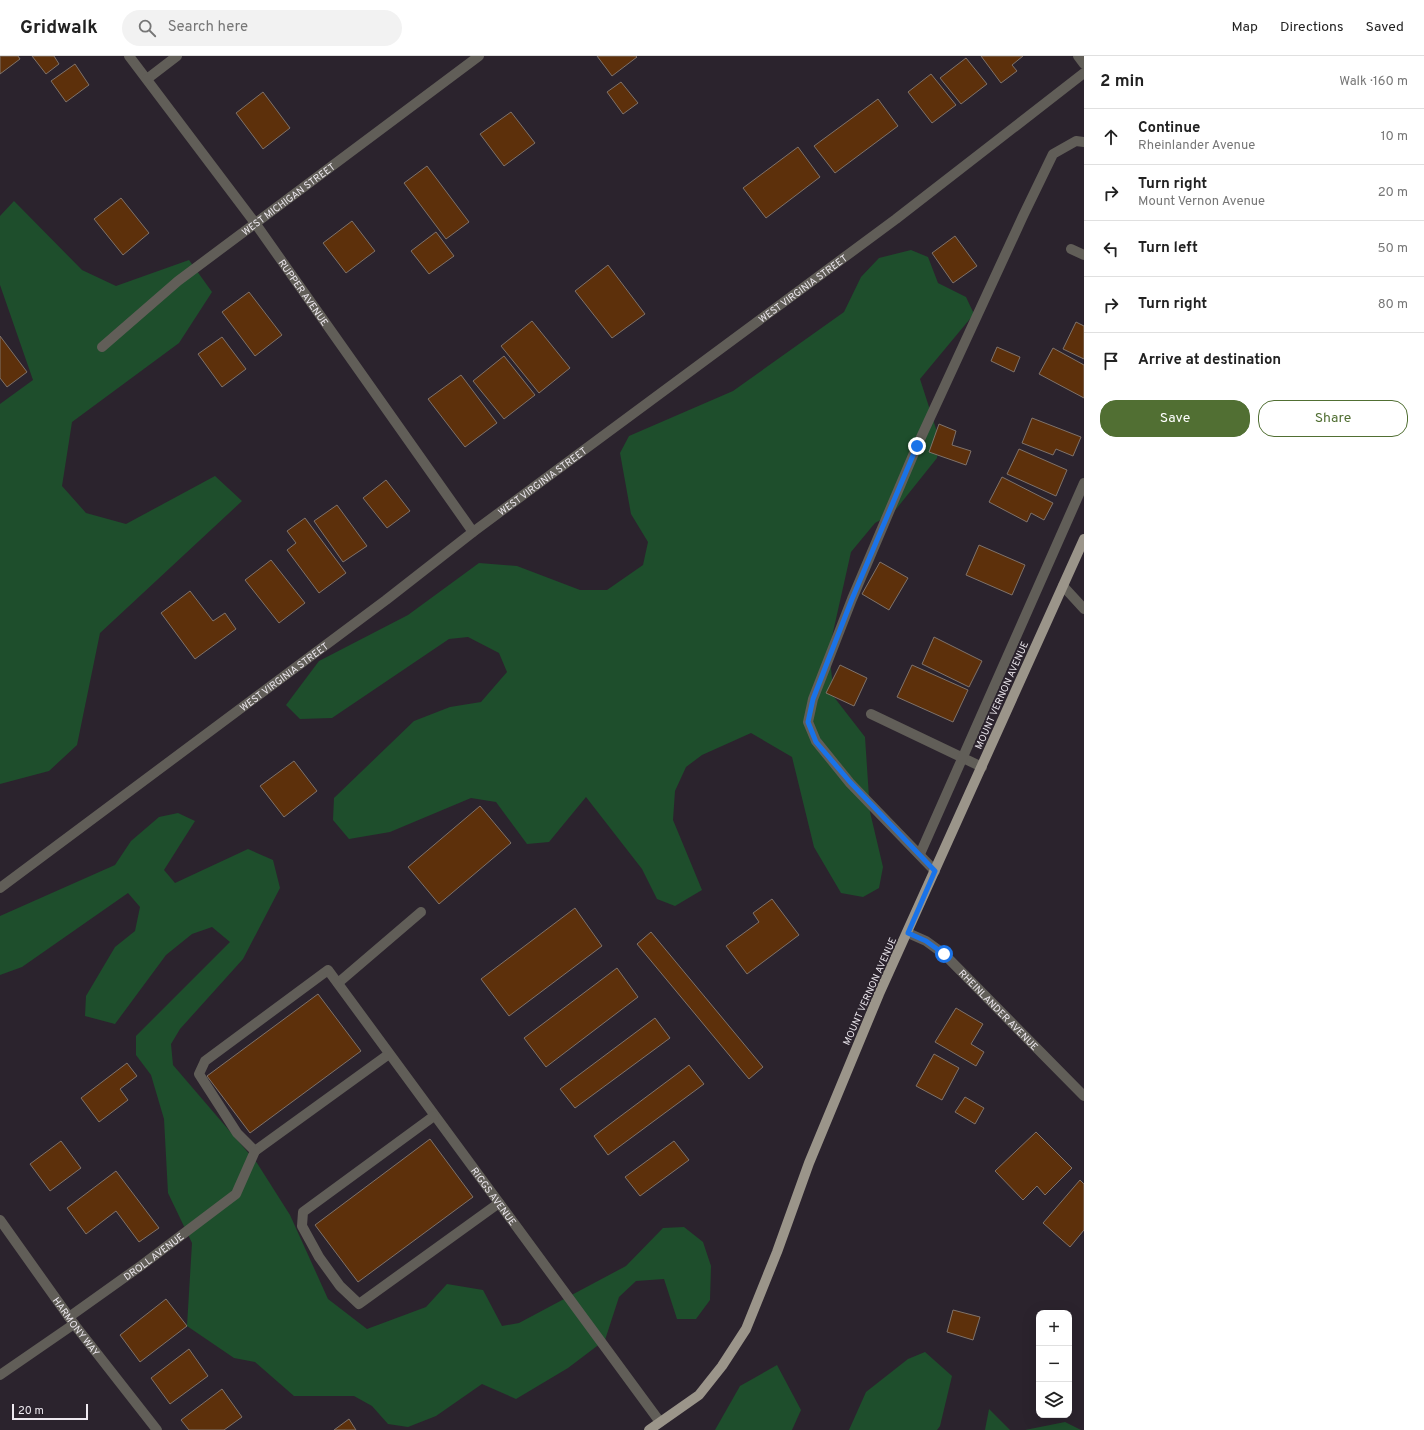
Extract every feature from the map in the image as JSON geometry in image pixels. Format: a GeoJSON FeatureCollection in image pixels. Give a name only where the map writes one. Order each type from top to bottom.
{"type":"FeatureCollection","features":[{"type":"Feature","properties":{"kind":"main road","name":"MOUNT VERNON AVENUE"},"geometry":{"type":"LineString","coordinates":[[649,1430],[698,1395],[722,1366],[746,1329],[777,1252],[809,1163],[879,994],[908,933],[1084,539]]}},
{"type":"Feature","properties":{"kind":"street","name":"RUPPER AVENUE"},"geometry":{"type":"LineString","coordinates":[[129,56],[255,223],[473,532]]}},
{"type":"Feature","properties":{"kind":"street"},"geometry":{"type":"LineString","coordinates":[[147,79],[177,56]]}},
{"type":"Feature","properties":{"kind":"street","name":"WEST MICHIGAN STREET"},"geometry":{"type":"LineString","coordinates":[[102,347],[178,281],[479,56]]}},
{"type":"Feature","properties":{"kind":"street"},"geometry":{"type":"LineString","coordinates":[[1078,56],[1084,64]]}},
{"type":"Feature","properties":{"kind":"street","name":"WEST VIRGINIA STREET"},"geometry":{"type":"LineString","coordinates":[[0,888],[386,600],[473,532],[896,219],[1084,73]]}},
{"type":"Feature","properties":{"kind":"street"},"geometry":{"type":"LineString","coordinates":[[935,871],[850,782],[816,742],[808,722],[813,699],[852,599],[917,446],[1053,154],[1076,141],[1084,142]]}},
{"type":"Feature","properties":{"kind":"street"},"geometry":{"type":"LineString","coordinates":[[1071,249],[1084,255]]}},
{"type":"Feature","properties":{"kind":"street"},"geometry":{"type":"LineString","coordinates":[[920,854],[1084,483]]}},
{"type":"Feature","properties":{"kind":"street"},"geometry":{"type":"LineString","coordinates":[[1062,586],[1084,609]]}},
{"type":"Feature","properties":{"kind":"street"},"geometry":{"type":"LineString","coordinates":[[871,714],[982,767]]}},
{"type":"Feature","properties":{"kind":"street"},"geometry":{"type":"LineString","coordinates":[[338,983],[421,912]]}},
{"type":"Feature","properties":{"kind":"street","name":"RHEINLANDER AVENUE"},"geometry":{"type":"LineString","coordinates":[[908,933],[926,941],[944,954],[1084,1096]]}},
{"type":"Feature","properties":{"kind":"street","name":"RIGGS AVENUE"},"geometry":{"type":"LineString","coordinates":[[255,1151],[237,1133],[199,1074],[205,1061],[328,970],[660,1422]]}},
{"type":"Feature","properties":{"kind":"street"},"geometry":{"type":"LineString","coordinates":[[255,1151],[389,1054]]}},
{"type":"Feature","properties":{"kind":"street"},"geometry":{"type":"LineString","coordinates":[[434,1116],[303,1212],[302,1226],[319,1257],[340,1286],[359,1304],[499,1203]]}},
{"type":"Feature","properties":{"kind":"street","name":"DROLL AVENUE"},"geometry":{"type":"LineString","coordinates":[[0,1375],[236,1194],[255,1151]]}},
{"type":"Feature","properties":{"kind":"street","name":"HARMONY WAY"},"geometry":{"type":"LineString","coordinates":[[0,1220],[72,1320],[157,1430]]}},
{"type":"Feature","properties":{"kind":"green space"},"geometry":{"type":"Polygon","coordinates":[[[14,201],[82,270],[116,286],[189,260],[212,292],[179,343],[72,422],[62,486],[86,513],[126,524],[215,476],[242,501],[100,633],[77,745],[49,771],[0,784],[0,404],[33,380],[0,285],[0,216],[14,201]]]}},
{"type":"Feature","properties":{"kind":"green space"},"geometry":{"type":"Polygon","coordinates":[[[911,250],[928,257],[938,283],[966,297],[974,314],[920,379],[939,438],[937,458],[893,513],[875,523],[851,552],[829,650],[834,697],[865,737],[870,812],[883,867],[879,888],[863,897],[841,893],[814,847],[792,757],[751,733],[702,755],[686,767],[675,791],[673,820],[702,890],[675,906],[657,899],[642,869],[586,797],[549,842],[527,844],[496,802],[471,798],[390,832],[349,839],[333,820],[334,798],[414,721],[450,707],[481,702],[507,672],[499,653],[468,637],[449,639],[332,718],[300,719],[286,705],[319,661],[408,615],[479,563],[517,566],[580,590],[607,590],[643,565],[648,542],[631,514],[620,453],[629,436],[733,391],[844,312],[861,277],[879,258],[911,250]]]}},
{"type":"Feature","properties":{"kind":"green space"},"geometry":{"type":"Polygon","coordinates":[[[178,813],[195,821],[164,870],[175,883],[248,849],[273,860],[280,888],[243,959],[180,1029],[171,1044],[173,1065],[257,1163],[290,1215],[328,1299],[367,1329],[426,1307],[447,1284],[483,1290],[502,1326],[519,1323],[626,1266],[663,1228],[684,1227],[703,1242],[711,1266],[710,1300],[696,1319],[677,1319],[664,1279],[636,1281],[619,1297],[605,1340],[568,1368],[516,1399],[482,1384],[436,1416],[408,1427],[388,1424],[372,1406],[354,1396],[294,1396],[255,1362],[234,1358],[187,1326],[192,1243],[168,1193],[164,1119],[151,1075],[136,1055],[136,1036],[230,942],[212,927],[192,934],[166,955],[115,1024],[85,1016],[86,996],[115,947],[135,931],[140,907],[128,893],[22,967],[0,975],[0,916],[115,865],[131,841],[159,817],[178,813]]]}},
{"type":"Feature","properties":{"kind":"green space"},"geometry":{"type":"Polygon","coordinates":[[[925,1352],[952,1376],[940,1426],[937,1430],[849,1430],[866,1392],[908,1359],[925,1352]]]}},
{"type":"Feature","properties":{"kind":"green space"},"geometry":{"type":"Polygon","coordinates":[[[777,1365],[801,1410],[792,1430],[715,1430],[740,1386],[777,1365]]]}},
{"type":"Feature","properties":{"kind":"green space"},"geometry":{"type":"Polygon","coordinates":[[[989,1409],[1010,1430],[985,1430],[989,1409]]]}},
{"type":"Feature","properties":{"kind":"green space"},"geometry":{"type":"Polygon","coordinates":[[[1065,1422],[1081,1430],[1025,1430],[1065,1422]]]}},
{"type":"Feature","properties":{"kind":"building"},"geometry":{"type":"Polygon","coordinates":[[[0,56],[18,56],[20,59],[0,74],[0,56]]]}},
{"type":"Feature","properties":{"kind":"building"},"geometry":{"type":"Polygon","coordinates":[[[32,56],[54,56],[59,64],[46,74],[32,56]]]}},
{"type":"Feature","properties":{"kind":"building"},"geometry":{"type":"Polygon","coordinates":[[[597,56],[636,56],[637,57],[612,76],[597,56]]]}},
{"type":"Feature","properties":{"kind":"building"},"geometry":{"type":"Polygon","coordinates":[[[981,56],[1023,56],[1012,65],[1017,71],[1001,83],[981,56]]]}},
{"type":"Feature","properties":{"kind":"building"},"geometry":{"type":"Polygon","coordinates":[[[966,58],[987,84],[961,104],[940,78],[966,58]]]}},
{"type":"Feature","properties":{"kind":"building"},"geometry":{"type":"Polygon","coordinates":[[[75,64],[89,85],[66,102],[51,81],[75,64]]]}},
{"type":"Feature","properties":{"kind":"building"},"geometry":{"type":"Polygon","coordinates":[[[931,74],[956,105],[932,123],[908,92],[931,74]]]}},
{"type":"Feature","properties":{"kind":"building"},"geometry":{"type":"Polygon","coordinates":[[[621,82],[638,103],[623,114],[607,92],[621,82]]]}},
{"type":"Feature","properties":{"kind":"building"},"geometry":{"type":"Polygon","coordinates":[[[263,92],[290,128],[263,149],[236,113],[263,92]]]}},
{"type":"Feature","properties":{"kind":"building"},"geometry":{"type":"Polygon","coordinates":[[[878,99],[898,126],[835,173],[814,146],[878,99]]]}},
{"type":"Feature","properties":{"kind":"building"},"geometry":{"type":"Polygon","coordinates":[[[511,112],[535,143],[504,166],[480,134],[511,112]]]}},
{"type":"Feature","properties":{"kind":"building"},"geometry":{"type":"Polygon","coordinates":[[[798,147],[820,177],[766,218],[743,188],[798,147]]]}},
{"type":"Feature","properties":{"kind":"building"},"geometry":{"type":"Polygon","coordinates":[[[427,166],[469,222],[446,239],[404,183],[427,166]]]}},
{"type":"Feature","properties":{"kind":"building"},"geometry":{"type":"Polygon","coordinates":[[[121,198],[149,233],[123,255],[94,219],[121,198]]]}},
{"type":"Feature","properties":{"kind":"building"},"geometry":{"type":"Polygon","coordinates":[[[352,221],[375,251],[346,273],[323,243],[352,221]]]}},
{"type":"Feature","properties":{"kind":"building"},"geometry":{"type":"Polygon","coordinates":[[[436,232],[454,256],[429,274],[411,251],[436,232]]]}},
{"type":"Feature","properties":{"kind":"building"},"geometry":{"type":"Polygon","coordinates":[[[955,236],[977,266],[953,283],[932,253],[955,236]]]}},
{"type":"Feature","properties":{"kind":"building"},"geometry":{"type":"Polygon","coordinates":[[[608,265],[645,314],[612,338],[575,291],[608,265]]]}},
{"type":"Feature","properties":{"kind":"building"},"geometry":{"type":"Polygon","coordinates":[[[249,292],[282,335],[255,356],[222,312],[249,292]]]}},
{"type":"Feature","properties":{"kind":"building"},"geometry":{"type":"Polygon","coordinates":[[[532,321],[570,368],[539,393],[501,346],[532,321]]]}},
{"type":"Feature","properties":{"kind":"building"},"geometry":{"type":"Polygon","coordinates":[[[1076,322],[1084,326],[1084,359],[1063,349],[1076,322]]]}},
{"type":"Feature","properties":{"kind":"building"},"geometry":{"type":"Polygon","coordinates":[[[0,336],[27,372],[7,387],[0,378],[0,336]]]}},
{"type":"Feature","properties":{"kind":"building"},"geometry":{"type":"Polygon","coordinates":[[[222,337],[246,369],[222,387],[198,354],[222,337]]]}},
{"type":"Feature","properties":{"kind":"building"},"geometry":{"type":"Polygon","coordinates":[[[997,347],[1020,357],[1014,372],[991,361],[997,347]]]}},
{"type":"Feature","properties":{"kind":"building"},"geometry":{"type":"Polygon","coordinates":[[[1053,348],[1084,365],[1084,398],[1039,374],[1053,348]]]}},
{"type":"Feature","properties":{"kind":"building"},"geometry":{"type":"Polygon","coordinates":[[[504,356],[535,395],[504,419],[473,381],[504,356]]]}},
{"type":"Feature","properties":{"kind":"building"},"geometry":{"type":"Polygon","coordinates":[[[461,375],[497,423],[465,447],[428,399],[461,375]]]}},
{"type":"Feature","properties":{"kind":"building"},"geometry":{"type":"Polygon","coordinates":[[[1032,418],[1081,437],[1073,456],[1056,449],[1053,455],[1022,443],[1032,418]]]}},
{"type":"Feature","properties":{"kind":"building"},"geometry":{"type":"Polygon","coordinates":[[[939,424],[956,431],[952,445],[971,451],[966,465],[929,452],[939,424]]]}},
{"type":"Feature","properties":{"kind":"building"},"geometry":{"type":"Polygon","coordinates":[[[1019,449],[1067,470],[1056,496],[1007,474],[1019,449]]]}},
{"type":"Feature","properties":{"kind":"building"},"geometry":{"type":"Polygon","coordinates":[[[1002,477],[1053,503],[1044,520],[1031,513],[1027,522],[989,502],[1002,477]]]}},
{"type":"Feature","properties":{"kind":"building"},"geometry":{"type":"Polygon","coordinates":[[[386,480],[410,511],[387,528],[363,498],[386,480]]]}},
{"type":"Feature","properties":{"kind":"building"},"geometry":{"type":"Polygon","coordinates":[[[337,505],[367,546],[343,562],[314,521],[337,505]]]}},
{"type":"Feature","properties":{"kind":"building"},"geometry":{"type":"Polygon","coordinates":[[[305,518],[346,573],[319,593],[287,550],[296,543],[287,531],[305,518]]]}},
{"type":"Feature","properties":{"kind":"building"},"geometry":{"type":"Polygon","coordinates":[[[979,545],[1025,565],[1012,595],[966,575],[979,545]]]}},
{"type":"Feature","properties":{"kind":"building"},"geometry":{"type":"Polygon","coordinates":[[[271,560],[305,603],[279,623],[245,580],[271,560]]]}},
{"type":"Feature","properties":{"kind":"building"},"geometry":{"type":"Polygon","coordinates":[[[880,562],[908,578],[889,610],[862,594],[880,562]]]}},
{"type":"Feature","properties":{"kind":"building"},"geometry":{"type":"Polygon","coordinates":[[[190,591],[213,621],[225,613],[236,629],[195,659],[161,613],[190,591]]]}},
{"type":"Feature","properties":{"kind":"building"},"geometry":{"type":"Polygon","coordinates":[[[934,637],[982,661],[969,687],[922,664],[934,637]]]}},
{"type":"Feature","properties":{"kind":"building"},"geometry":{"type":"Polygon","coordinates":[[[840,665],[867,678],[854,706],[826,693],[840,665]]]}},
{"type":"Feature","properties":{"kind":"building"},"geometry":{"type":"Polygon","coordinates":[[[912,665],[968,690],[953,722],[897,697],[912,665]]]}},
{"type":"Feature","properties":{"kind":"building"},"geometry":{"type":"Polygon","coordinates":[[[294,761],[317,791],[284,817],[260,786],[294,761]]]}},
{"type":"Feature","properties":{"kind":"building"},"geometry":{"type":"Polygon","coordinates":[[[480,806],[511,843],[439,904],[408,867],[480,806]]]}},
{"type":"Feature","properties":{"kind":"building"},"geometry":{"type":"Polygon","coordinates":[[[772,899],[799,935],[747,974],[726,946],[759,922],[753,913],[772,899]]]}},
{"type":"Feature","properties":{"kind":"building"},"geometry":{"type":"Polygon","coordinates":[[[575,908],[602,946],[509,1016],[481,979],[575,908]]]}},
{"type":"Feature","properties":{"kind":"building"},"geometry":{"type":"Polygon","coordinates":[[[651,932],[763,1067],[749,1079],[637,944],[651,932]]]}},
{"type":"Feature","properties":{"kind":"building"},"geometry":{"type":"Polygon","coordinates":[[[617,968],[638,997],[546,1067],[524,1038],[617,968]]]}},
{"type":"Feature","properties":{"kind":"building"},"geometry":{"type":"Polygon","coordinates":[[[318,994],[361,1051],[250,1133],[207,1076],[318,994]]]}},
{"type":"Feature","properties":{"kind":"building"},"geometry":{"type":"Polygon","coordinates":[[[956,1008],[983,1024],[971,1044],[984,1052],[976,1066],[935,1042],[956,1008]]]}},
{"type":"Feature","properties":{"kind":"building"},"geometry":{"type":"Polygon","coordinates":[[[655,1018],[670,1038],[575,1108],[560,1089],[655,1018]]]}},
{"type":"Feature","properties":{"kind":"building"},"geometry":{"type":"Polygon","coordinates":[[[934,1054],[959,1068],[942,1100],[916,1086],[934,1054]]]}},
{"type":"Feature","properties":{"kind":"building"},"geometry":{"type":"Polygon","coordinates":[[[127,1063],[137,1076],[120,1089],[128,1100],[99,1122],[81,1098],[127,1063]]]}},
{"type":"Feature","properties":{"kind":"building"},"geometry":{"type":"Polygon","coordinates":[[[689,1065],[704,1084],[608,1155],[594,1136],[689,1065]]]}},
{"type":"Feature","properties":{"kind":"building"},"geometry":{"type":"Polygon","coordinates":[[[965,1097],[984,1108],[975,1124],[955,1112],[965,1097]]]}},
{"type":"Feature","properties":{"kind":"building"},"geometry":{"type":"Polygon","coordinates":[[[1036,1132],[1072,1168],[1045,1195],[1037,1186],[1023,1200],[995,1171],[1036,1132]]]}},
{"type":"Feature","properties":{"kind":"building"},"geometry":{"type":"Polygon","coordinates":[[[430,1139],[473,1197],[358,1282],[315,1225],[430,1139]]]}},
{"type":"Feature","properties":{"kind":"building"},"geometry":{"type":"Polygon","coordinates":[[[61,1141],[81,1168],[50,1191],[30,1164],[61,1141]]]}},
{"type":"Feature","properties":{"kind":"building"},"geometry":{"type":"Polygon","coordinates":[[[674,1141],[689,1160],[640,1196],[625,1177],[674,1141]]]}},
{"type":"Feature","properties":{"kind":"building"},"geometry":{"type":"Polygon","coordinates":[[[116,1171],[159,1228],[139,1242],[116,1211],[86,1234],[67,1208],[116,1171]]]}},
{"type":"Feature","properties":{"kind":"building"},"geometry":{"type":"Polygon","coordinates":[[[1080,1180],[1084,1184],[1084,1230],[1070,1247],[1043,1223],[1080,1180]]]}},
{"type":"Feature","properties":{"kind":"building"},"geometry":{"type":"Polygon","coordinates":[[[166,1299],[187,1326],[140,1362],[120,1335],[166,1299]]]}},
{"type":"Feature","properties":{"kind":"building"},"geometry":{"type":"Polygon","coordinates":[[[953,1310],[980,1317],[973,1340],[947,1332],[953,1310]]]}},
{"type":"Feature","properties":{"kind":"building"},"geometry":{"type":"Polygon","coordinates":[[[189,1349],[208,1376],[170,1404],[151,1378],[189,1349]]]}},
{"type":"Feature","properties":{"kind":"building"},"geometry":{"type":"Polygon","coordinates":[[[222,1389],[242,1417],[224,1430],[189,1430],[181,1420],[222,1389]]]}},
{"type":"Feature","properties":{"kind":"building"},"geometry":{"type":"Polygon","coordinates":[[[349,1419],[356,1430],[334,1430],[349,1419]]]}},
{"type":"Feature","properties":{"kind":"route"},"geometry":{"type":"LineString","coordinates":[[917,446],[852,599],[813,699],[808,722],[816,742],[850,782],[935,871],[908,933],[926,941],[944,954]]}}]}
